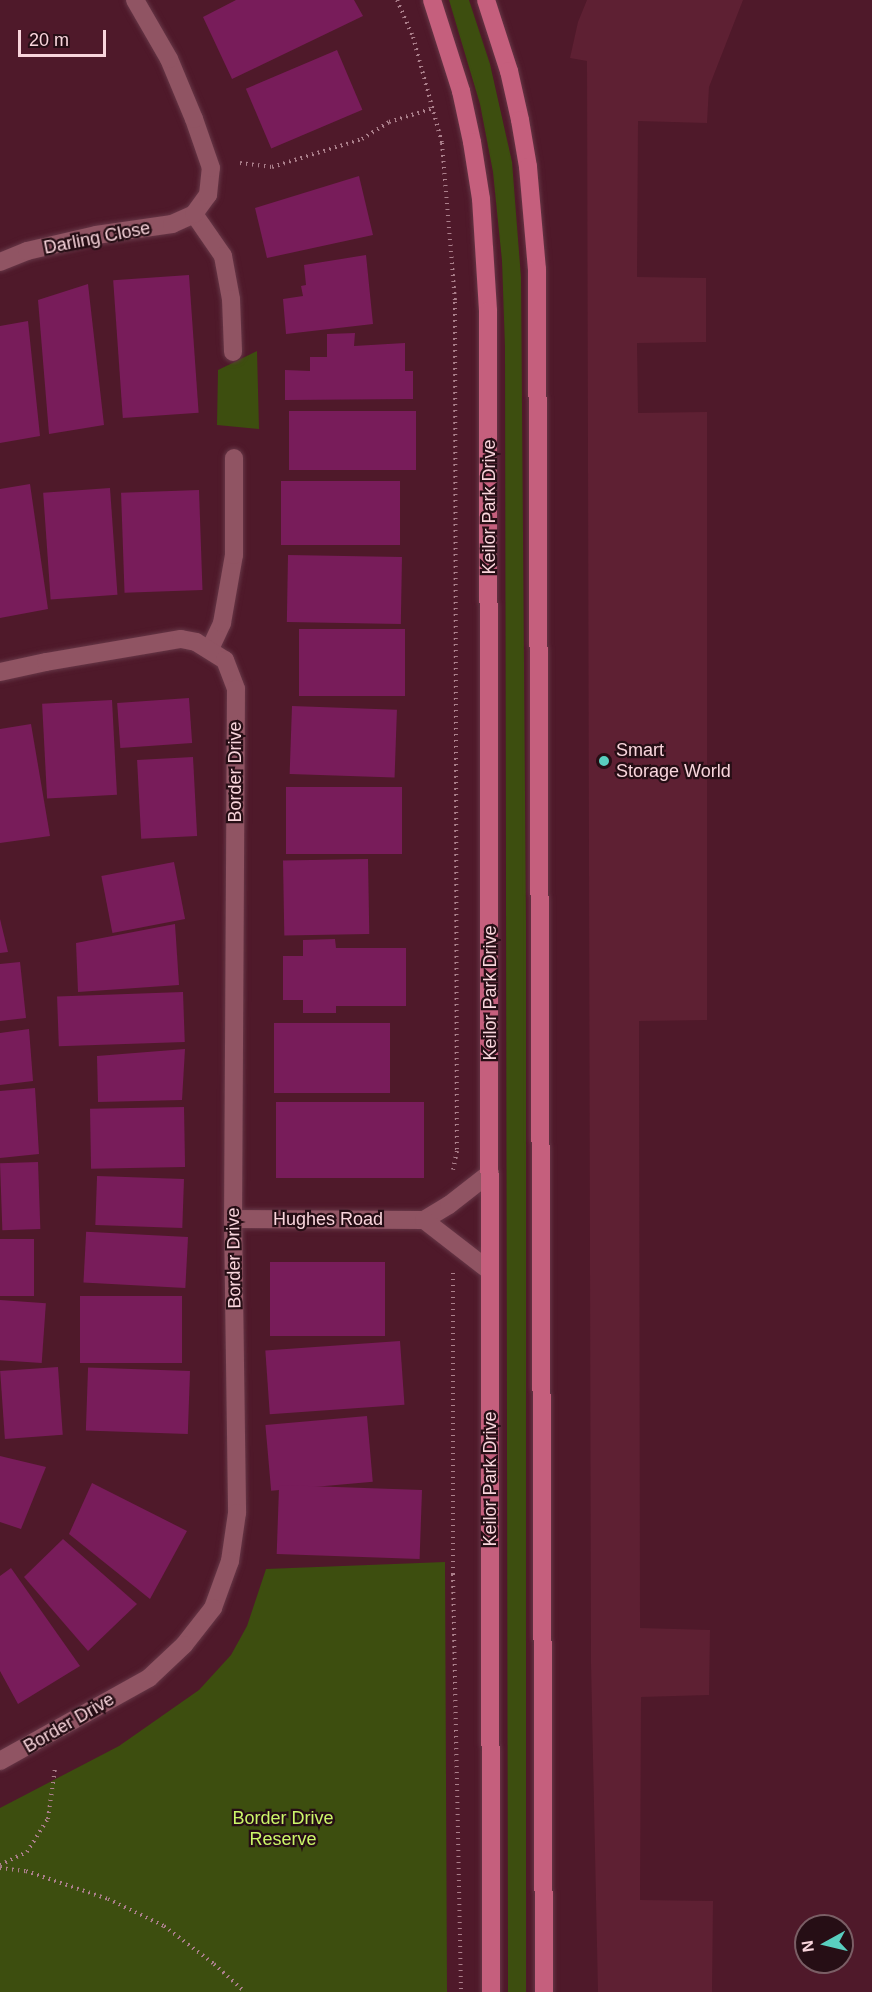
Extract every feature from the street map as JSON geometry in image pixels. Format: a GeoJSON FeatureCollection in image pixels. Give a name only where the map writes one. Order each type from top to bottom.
{"type":"FeatureCollection","features":[{"type":"Feature","properties":{"kind":"main road","name":"Keilor Park Drive"},"geometry":{"type":"LineString","coordinates":[[432,0],[461,91],[472,142],[481,199],[486,264],[490,545],[491,1992]]}},
{"type":"Feature","properties":{"kind":"main road"},"geometry":{"type":"LineString","coordinates":[[486,0],[509,71],[520,120],[528,167],[537,269],[541,602],[544,1992]]}},
{"type":"Feature","properties":{"kind":"street"},"geometry":{"type":"LineString","coordinates":[[135,0],[169,58],[211,168],[208,195],[194,214],[223,256],[231,299],[233,352]]}},
{"type":"Feature","properties":{"kind":"street","name":"Darling Close"},"geometry":{"type":"LineString","coordinates":[[0,262],[27,251],[96,235],[172,224],[194,214]]}},
{"type":"Feature","properties":{"kind":"street"},"geometry":{"type":"LineString","coordinates":[[210,649],[222,623],[234,555],[234,458]]}},
{"type":"Feature","properties":{"kind":"street","name":"Border Drive"},"geometry":{"type":"LineString","coordinates":[[0,672],[181,639],[210,649],[225,660],[236,689],[233,1219],[237,1513],[230,1561],[213,1608],[184,1646],[149,1678],[0,1761]]}},
{"type":"Feature","properties":{"kind":"street"},"geometry":{"type":"LineString","coordinates":[[490,1173],[424,1220],[490,1271]]}},
{"type":"Feature","properties":{"kind":"street","name":"Hughes Road"},"geometry":{"type":"LineString","coordinates":[[233,1219],[424,1220]]}},
{"type":"Feature","properties":{"kind":"path"},"geometry":{"type":"LineString","coordinates":[[397,0],[412,37],[434,108],[442,143],[455,302],[457,1150],[453,1172]]}},
{"type":"Feature","properties":{"kind":"path"},"geometry":{"type":"LineString","coordinates":[[240,163],[272,167],[362,138],[389,122],[434,108]]}},
{"type":"Feature","properties":{"kind":"path"},"geometry":{"type":"LineString","coordinates":[[453,1267],[453,1574],[461,1992]]}},
{"type":"Feature","properties":{"kind":"path"},"geometry":{"type":"LineString","coordinates":[[0,1866],[27,1852],[48,1819],[56,1768]]}},
{"type":"Feature","properties":{"kind":"path"},"geometry":{"type":"LineString","coordinates":[[0,1866],[26,1871],[108,1899],[164,1926],[214,1964],[244,1992]]}},
{"type":"Feature","properties":{"kind":"shaded area"},"geometry":{"type":"Polygon","coordinates":[[[587,0],[743,0],[709,87],[707,123],[638,121],[637,277],[706,278],[706,342],[637,343],[638,413],[707,412],[707,1020],[639,1021],[640,1628],[710,1630],[709,1695],[641,1697],[640,1900],[713,1901],[712,1992],[598,1992],[591,1663],[587,61],[570,58],[578,22],[587,0]]]}},
{"type":"Feature","properties":{"kind":"green space"},"geometry":{"type":"Polygon","coordinates":[[[449,0],[469,0],[490,64],[512,162],[521,277],[526,923],[526,1992],[508,1992],[505,348],[502,261],[493,172],[480,104],[449,0]]]}},
{"type":"Feature","properties":{"kind":"green space"},"geometry":{"type":"Polygon","coordinates":[[[257,351],[259,429],[217,425],[218,370],[257,351]]]}},
{"type":"Feature","properties":{"kind":"green space","name":"Border Drive Reserve"},"geometry":{"type":"Polygon","coordinates":[[[445,1562],[447,1992],[0,1992],[0,1808],[119,1746],[199,1690],[231,1655],[247,1626],[266,1569],[445,1562]]]}},
{"type":"Feature","properties":{"kind":"building"},"geometry":{"type":"Polygon","coordinates":[[[236,0],[354,0],[363,16],[232,79],[203,17],[236,0]]]}},
{"type":"Feature","properties":{"kind":"building"},"geometry":{"type":"Polygon","coordinates":[[[337,50],[362,110],[271,149],[246,89],[337,50]]]}},
{"type":"Feature","properties":{"kind":"building"},"geometry":{"type":"Polygon","coordinates":[[[359,176],[373,235],[267,258],[255,208],[359,176]]]}},
{"type":"Feature","properties":{"kind":"building"},"geometry":{"type":"Polygon","coordinates":[[[366,255],[373,324],[286,334],[283,299],[303,296],[301,286],[306,285],[304,265],[366,255]]]}},
{"type":"Feature","properties":{"kind":"building"},"geometry":{"type":"Polygon","coordinates":[[[189,275],[199,413],[123,418],[113,280],[189,275]]]}},
{"type":"Feature","properties":{"kind":"building"},"geometry":{"type":"Polygon","coordinates":[[[88,284],[104,425],[49,434],[38,300],[88,284]]]}},
{"type":"Feature","properties":{"kind":"building"},"geometry":{"type":"Polygon","coordinates":[[[28,321],[40,436],[0,443],[0,326],[28,321]]]}},
{"type":"Feature","properties":{"kind":"building"},"geometry":{"type":"Polygon","coordinates":[[[355,333],[354,346],[405,343],[405,371],[413,371],[413,399],[285,400],[285,370],[310,371],[310,357],[327,357],[327,334],[355,333]]]}},
{"type":"Feature","properties":{"kind":"building"},"geometry":{"type":"Polygon","coordinates":[[[289,411],[416,411],[416,470],[289,470],[289,411]]]}},
{"type":"Feature","properties":{"kind":"building"},"geometry":{"type":"Polygon","coordinates":[[[281,481],[400,481],[400,545],[281,545],[281,481]]]}},
{"type":"Feature","properties":{"kind":"building"},"geometry":{"type":"Polygon","coordinates":[[[30,484],[48,609],[0,618],[0,489],[30,484]]]}},
{"type":"Feature","properties":{"kind":"building"},"geometry":{"type":"Polygon","coordinates":[[[110,488],[117,595],[51,599],[43,493],[110,488]]]}},
{"type":"Feature","properties":{"kind":"building"},"geometry":{"type":"Polygon","coordinates":[[[199,490],[202,590],[125,593],[121,493],[199,490]]]}},
{"type":"Feature","properties":{"kind":"building"},"geometry":{"type":"Polygon","coordinates":[[[288,555],[402,557],[401,624],[287,622],[288,555]]]}},
{"type":"Feature","properties":{"kind":"building"},"geometry":{"type":"Polygon","coordinates":[[[299,629],[405,629],[405,696],[299,696],[299,629]]]}},
{"type":"Feature","properties":{"kind":"building"},"geometry":{"type":"Polygon","coordinates":[[[189,698],[192,743],[120,748],[117,703],[189,698]]]}},
{"type":"Feature","properties":{"kind":"building"},"geometry":{"type":"Polygon","coordinates":[[[112,700],[117,795],[47,799],[42,704],[112,700]]]}},
{"type":"Feature","properties":{"kind":"building"},"geometry":{"type":"Polygon","coordinates":[[[292,706],[397,710],[395,778],[290,774],[292,706]]]}},
{"type":"Feature","properties":{"kind":"building"},"geometry":{"type":"Polygon","coordinates":[[[31,724],[50,836],[0,843],[0,729],[31,724]]]}},
{"type":"Feature","properties":{"kind":"building"},"geometry":{"type":"Polygon","coordinates":[[[193,757],[197,836],[141,839],[137,760],[193,757]]]}},
{"type":"Feature","properties":{"kind":"building"},"geometry":{"type":"Polygon","coordinates":[[[286,787],[402,787],[402,854],[286,854],[286,787]]]}},
{"type":"Feature","properties":{"kind":"building"},"geometry":{"type":"Polygon","coordinates":[[[368,859],[369,934],[284,935],[283,860],[368,859]]]}},
{"type":"Feature","properties":{"kind":"building"},"geometry":{"type":"Polygon","coordinates":[[[174,862],[185,919],[112,933],[101,876],[174,862]]]}},
{"type":"Feature","properties":{"kind":"building"},"geometry":{"type":"Polygon","coordinates":[[[0,919],[8,952],[0,953],[0,919]]]}},
{"type":"Feature","properties":{"kind":"building"},"geometry":{"type":"Polygon","coordinates":[[[175,924],[179,985],[78,992],[76,943],[175,924]]]}},
{"type":"Feature","properties":{"kind":"building"},"geometry":{"type":"Polygon","coordinates":[[[335,939],[336,948],[406,948],[406,1006],[336,1006],[336,1013],[303,1013],[303,1000],[283,1000],[283,956],[303,956],[303,940],[335,939]]]}},
{"type":"Feature","properties":{"kind":"building"},"geometry":{"type":"Polygon","coordinates":[[[20,962],[26,1018],[0,1021],[0,964],[20,962]]]}},
{"type":"Feature","properties":{"kind":"building"},"geometry":{"type":"Polygon","coordinates":[[[183,992],[185,1042],[59,1046],[57,996],[183,992]]]}},
{"type":"Feature","properties":{"kind":"building"},"geometry":{"type":"Polygon","coordinates":[[[274,1023],[390,1023],[390,1093],[274,1093],[274,1023]]]}},
{"type":"Feature","properties":{"kind":"building"},"geometry":{"type":"Polygon","coordinates":[[[29,1029],[33,1081],[0,1085],[0,1033],[29,1029]]]}},
{"type":"Feature","properties":{"kind":"building"},"geometry":{"type":"Polygon","coordinates":[[[185,1049],[182,1100],[98,1102],[97,1056],[185,1049]]]}},
{"type":"Feature","properties":{"kind":"building"},"geometry":{"type":"Polygon","coordinates":[[[35,1088],[39,1154],[0,1158],[0,1091],[35,1088]]]}},
{"type":"Feature","properties":{"kind":"building"},"geometry":{"type":"Polygon","coordinates":[[[276,1102],[424,1102],[424,1178],[276,1178],[276,1102]]]}},
{"type":"Feature","properties":{"kind":"building"},"geometry":{"type":"Polygon","coordinates":[[[184,1107],[185,1167],[91,1169],[90,1109],[184,1107]]]}},
{"type":"Feature","properties":{"kind":"building"},"geometry":{"type":"Polygon","coordinates":[[[38,1162],[40,1229],[2,1230],[0,1163],[38,1162]]]}},
{"type":"Feature","properties":{"kind":"building"},"geometry":{"type":"Polygon","coordinates":[[[97,1176],[184,1179],[182,1228],[95,1225],[97,1176]]]}},
{"type":"Feature","properties":{"kind":"building"},"geometry":{"type":"Polygon","coordinates":[[[86,1232],[188,1237],[185,1288],[83,1283],[86,1232]]]}},
{"type":"Feature","properties":{"kind":"building"},"geometry":{"type":"Polygon","coordinates":[[[0,1239],[34,1239],[34,1296],[0,1296],[0,1239]]]}},
{"type":"Feature","properties":{"kind":"building"},"geometry":{"type":"Polygon","coordinates":[[[270,1262],[385,1262],[385,1336],[270,1336],[270,1262]]]}},
{"type":"Feature","properties":{"kind":"building"},"geometry":{"type":"Polygon","coordinates":[[[80,1296],[182,1296],[182,1363],[80,1363],[80,1296]]]}},
{"type":"Feature","properties":{"kind":"building"},"geometry":{"type":"Polygon","coordinates":[[[0,1300],[46,1303],[42,1363],[0,1360],[0,1300]]]}},
{"type":"Feature","properties":{"kind":"building"},"geometry":{"type":"Polygon","coordinates":[[[400,1341],[404,1405],[270,1414],[265,1350],[400,1341]]]}},
{"type":"Feature","properties":{"kind":"building"},"geometry":{"type":"Polygon","coordinates":[[[58,1367],[63,1435],[5,1439],[0,1371],[58,1367]]]}},
{"type":"Feature","properties":{"kind":"building"},"geometry":{"type":"Polygon","coordinates":[[[88,1367],[190,1371],[188,1434],[86,1430],[88,1367]]]}},
{"type":"Feature","properties":{"kind":"building"},"geometry":{"type":"Polygon","coordinates":[[[367,1416],[373,1482],[271,1491],[265,1425],[367,1416]]]}},
{"type":"Feature","properties":{"kind":"building"},"geometry":{"type":"Polygon","coordinates":[[[0,1456],[46,1467],[21,1529],[0,1522],[0,1456]]]}},
{"type":"Feature","properties":{"kind":"building"},"geometry":{"type":"Polygon","coordinates":[[[92,1483],[187,1531],[150,1599],[69,1534],[92,1483]]]}},
{"type":"Feature","properties":{"kind":"building"},"geometry":{"type":"Polygon","coordinates":[[[279,1485],[422,1490],[420,1559],[277,1554],[279,1485]]]}},
{"type":"Feature","properties":{"kind":"building"},"geometry":{"type":"Polygon","coordinates":[[[63,1539],[137,1604],[88,1651],[24,1577],[63,1539]]]}},
{"type":"Feature","properties":{"kind":"building"},"geometry":{"type":"Polygon","coordinates":[[[11,1568],[80,1666],[18,1704],[0,1671],[0,1576],[11,1568]]]}},
{"type":"Feature","properties":{"kind":"place","name":"Smart Storage World"},"geometry":{"type":"Point","coordinates":[604,761]}}]}
